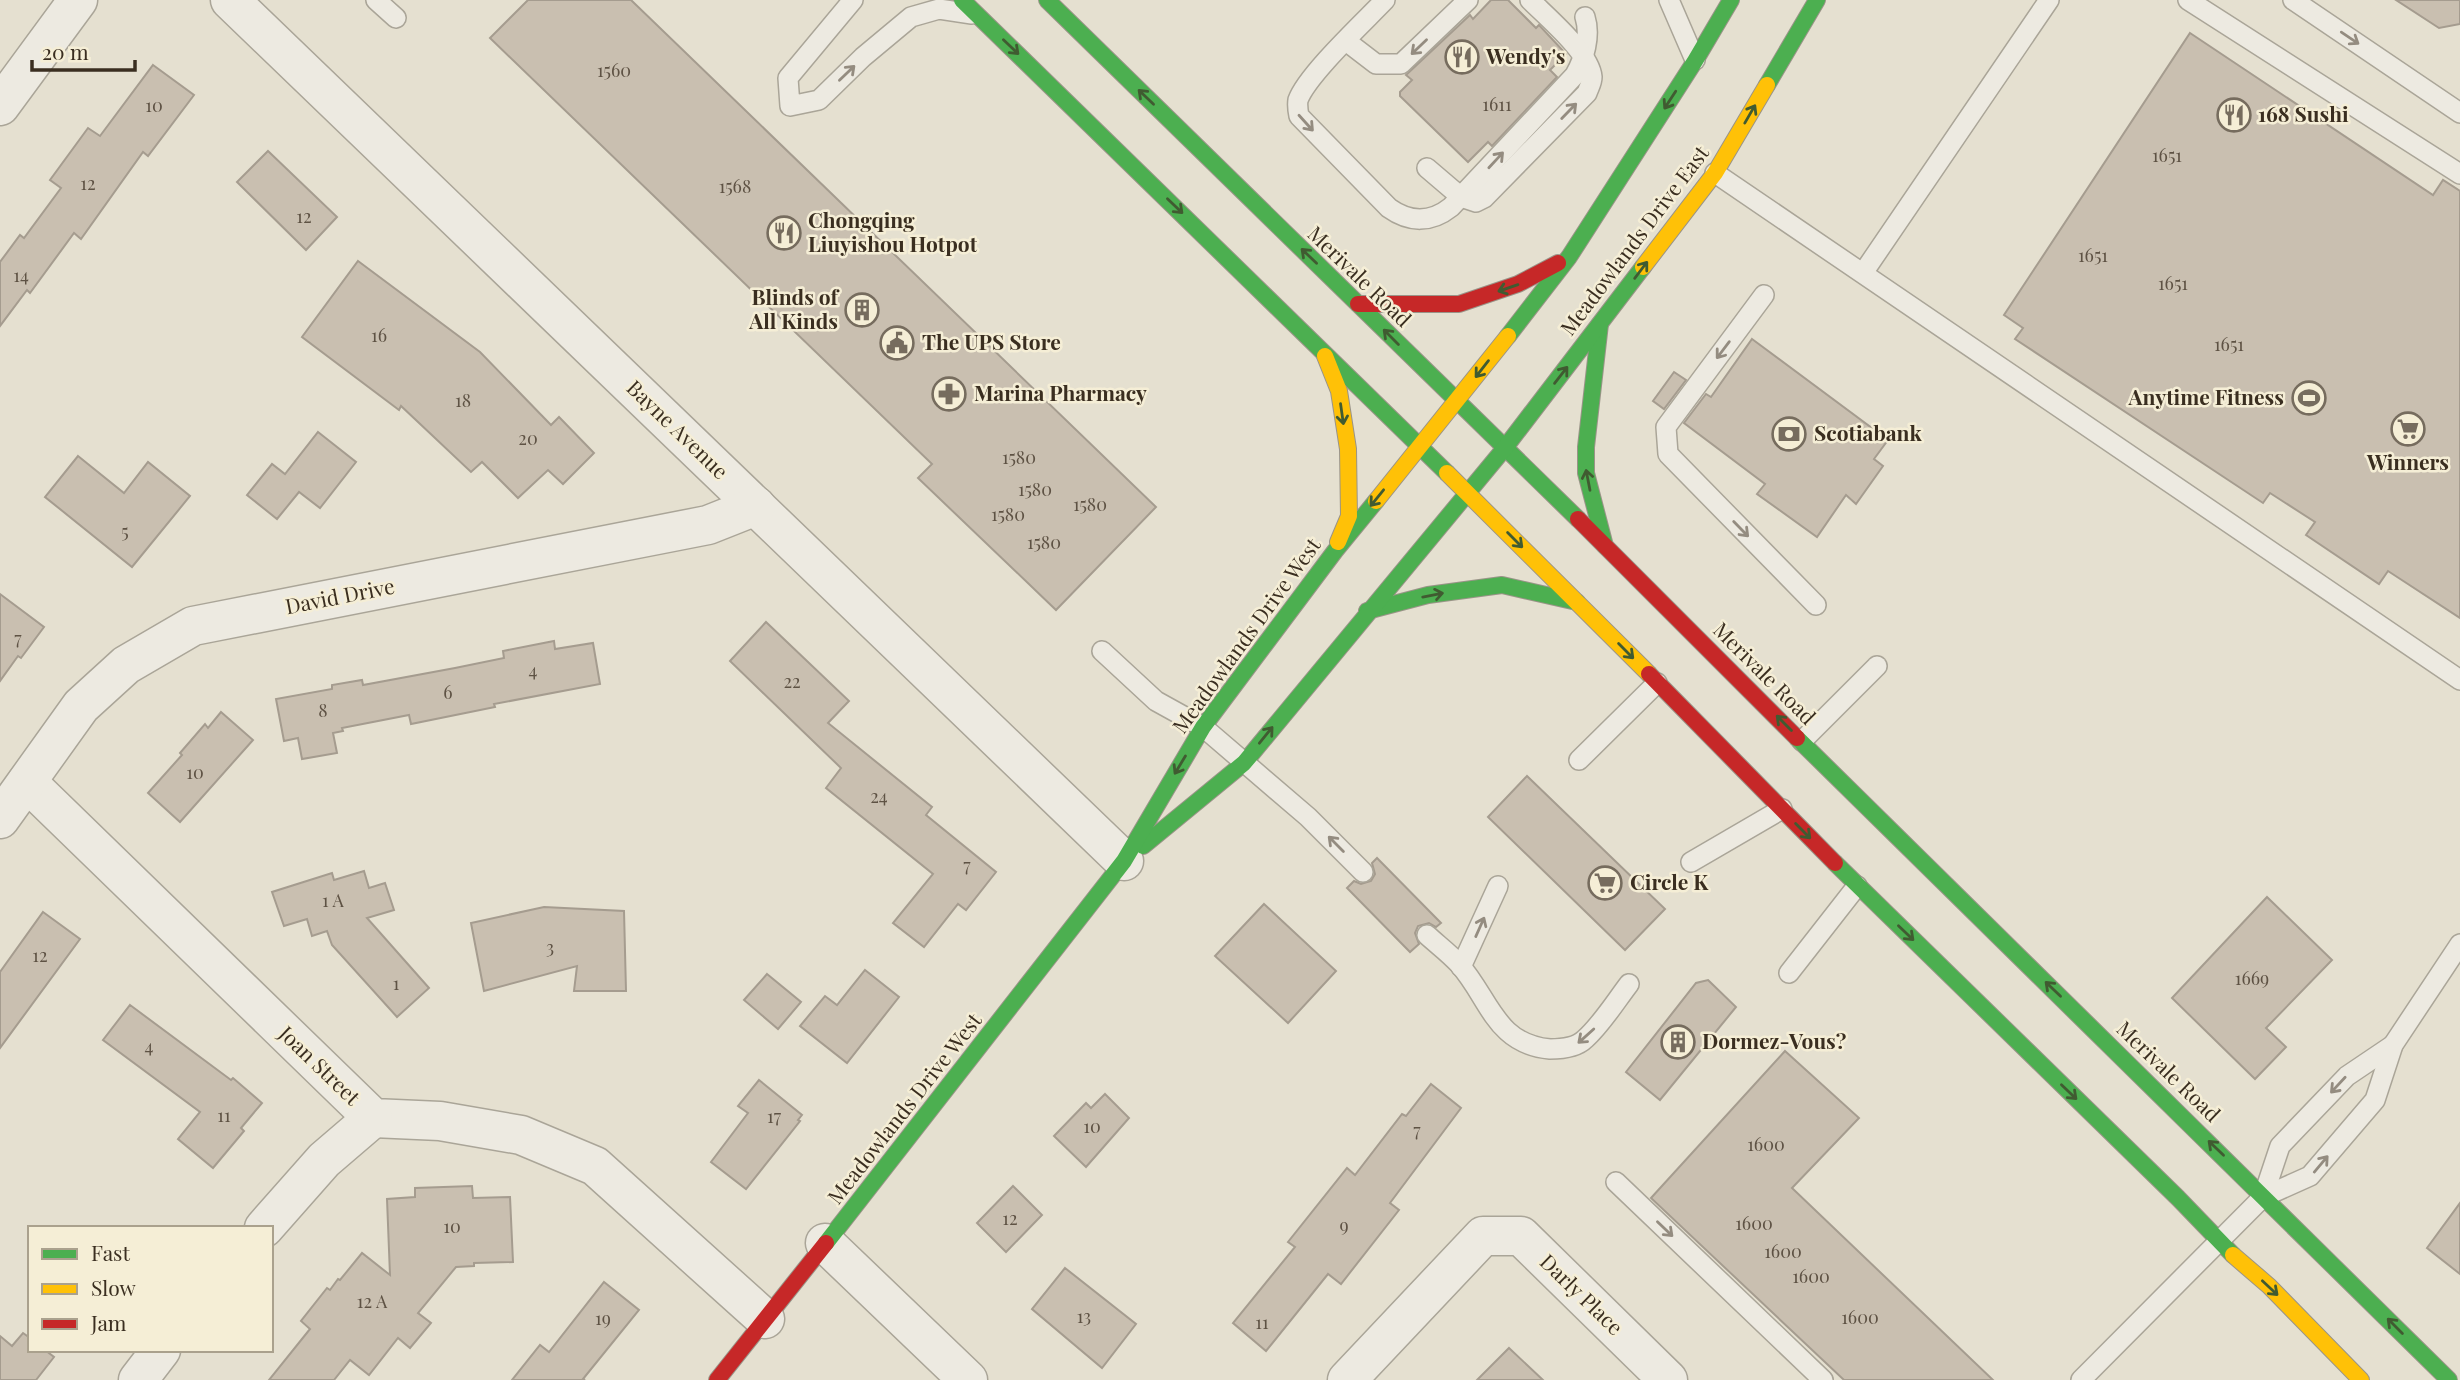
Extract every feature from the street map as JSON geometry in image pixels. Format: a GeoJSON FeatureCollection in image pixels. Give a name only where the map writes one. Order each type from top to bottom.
{"type":"FeatureCollection","features":[{"type":"Feature","properties":{"kind":"main road"},"geometry":{"type":"LineString","coordinates":[[962,0],[1322,349],[1578,602],[1857,886],[2178,1198],[2219,1243],[2269,1286],[2361,1380]]}},
{"type":"Feature","properties":{"kind":"main road","name":"Merivale Road"},"geometry":{"type":"LineString","coordinates":[[1047,0],[1605,546],[1883,824],[2308,1238],[2449,1380]]}},
{"type":"Feature","properties":{"kind":"main road","name":"Meadowlands Drive East"},"geometry":{"type":"LineString","coordinates":[[1420,446],[1569,257],[1731,0]]}},
{"type":"Feature","properties":{"kind":"main road","name":"Meadowlands Drive East"},"geometry":{"type":"LineString","coordinates":[[1466,492],[1504,449],[1715,173],[1817,0]]}},
{"type":"Feature","properties":{"kind":"main road"},"geometry":{"type":"LineString","coordinates":[[1358,304],[1460,304],[1518,284],[1569,257]]}},
{"type":"Feature","properties":{"kind":"main road"},"geometry":{"type":"LineString","coordinates":[[1600,324],[1586,447],[1586,473],[1605,546]]}},
{"type":"Feature","properties":{"kind":"main road"},"geometry":{"type":"LineString","coordinates":[[1322,349],[1339,391],[1348,449],[1349,516],[1335,551]]}},
{"type":"Feature","properties":{"kind":"main road","name":"Meadowlands Drive West"},"geometry":{"type":"LineString","coordinates":[[717,1380],[987,1040],[1124,861],[1203,727],[1335,551],[1420,446]]}},
{"type":"Feature","properties":{"kind":"main road","name":"Meadowlands Drive West"},"geometry":{"type":"LineString","coordinates":[[1124,861],[1244,762],[1466,492]]}},
{"type":"Feature","properties":{"kind":"main road"},"geometry":{"type":"LineString","coordinates":[[1367,611],[1428,595],[1502,585],[1578,602]]}},
{"type":"Feature","properties":{"kind":"street"},"geometry":{"type":"LineString","coordinates":[[0,106],[78,0]]}},
{"type":"Feature","properties":{"kind":"street","name":"Bayne Avenue"},"geometry":{"type":"LineString","coordinates":[[230,0],[1124,861]]}},
{"type":"Feature","properties":{"kind":"street","name":"David Drive"},"geometry":{"type":"LineString","coordinates":[[0,819],[81,706],[126,665],[193,626],[708,525],[755,506]]}},
{"type":"Feature","properties":{"kind":"street","name":"Joan Street"},"geometry":{"type":"LineString","coordinates":[[27,782],[373,1118],[440,1121],[521,1135],[596,1166],[765,1319]]}},
{"type":"Feature","properties":{"kind":"street"},"geometry":{"type":"LineString","coordinates":[[266,1226],[324,1160],[373,1118]]}},
{"type":"Feature","properties":{"kind":"street","name":"Darly Place"},"geometry":{"type":"LineString","coordinates":[[1347,1380],[1483,1236],[1521,1236],[1668,1380]]}},
{"type":"Feature","properties":{"kind":"street"},"geometry":{"type":"LineString","coordinates":[[825,1243],[968,1380]]}},
{"type":"Feature","properties":{"kind":"street"},"geometry":{"type":"LineString","coordinates":[[138,1380],[159,1352]]}},
{"type":"Feature","properties":{"kind":"lane"},"geometry":{"type":"LineString","coordinates":[[376,0],[396,18]]}},
{"type":"Feature","properties":{"kind":"lane"},"geometry":{"type":"LineString","coordinates":[[853,0],[788,78],[790,106],[819,100],[863,57],[911,17],[939,9],[978,16]]}},
{"type":"Feature","properties":{"kind":"lane"},"geometry":{"type":"LineString","coordinates":[[1385,0],[1322,66],[1297,102],[1299,116],[1390,208],[1411,218],[1439,217],[1575,75],[1583,58],[1588,32],[1585,17]]}},
{"type":"Feature","properties":{"kind":"lane"},"geometry":{"type":"LineString","coordinates":[[1346,41],[1376,64],[1401,64],[1468,0]]}},
{"type":"Feature","properties":{"kind":"lane"},"geometry":{"type":"LineString","coordinates":[[1530,0],[1576,46],[1583,58]]}},
{"type":"Feature","properties":{"kind":"lane"},"geometry":{"type":"LineString","coordinates":[[1669,0],[1695,61]]}},
{"type":"Feature","properties":{"kind":"lane"},"geometry":{"type":"LineString","coordinates":[[1863,273],[2049,0]]}},
{"type":"Feature","properties":{"kind":"lane"},"geometry":{"type":"LineString","coordinates":[[2188,0],[2460,174]]}},
{"type":"Feature","properties":{"kind":"lane"},"geometry":{"type":"LineString","coordinates":[[2293,0],[2460,113]]}},
{"type":"Feature","properties":{"kind":"lane"},"geometry":{"type":"LineString","coordinates":[[1427,168],[1461,197]]}},
{"type":"Feature","properties":{"kind":"lane"},"geometry":{"type":"LineString","coordinates":[[1715,173],[2460,680]]}},
{"type":"Feature","properties":{"kind":"lane"},"geometry":{"type":"LineString","coordinates":[[1764,295],[1666,427],[1668,454],[1816,605]]}},
{"type":"Feature","properties":{"kind":"lane"},"geometry":{"type":"LineString","coordinates":[[1102,651],[1156,701],[1203,727],[1308,817],[1363,872]]}},
{"type":"Feature","properties":{"kind":"lane"},"geometry":{"type":"LineString","coordinates":[[1802,741],[1877,666]]}},
{"type":"Feature","properties":{"kind":"lane"},"geometry":{"type":"LineString","coordinates":[[1579,760],[1657,683]]}},
{"type":"Feature","properties":{"kind":"lane"},"geometry":{"type":"LineString","coordinates":[[1691,862],[1782,809]]}},
{"type":"Feature","properties":{"kind":"lane"},"geometry":{"type":"LineString","coordinates":[[1461,967],[1498,886]]}},
{"type":"Feature","properties":{"kind":"lane"},"geometry":{"type":"LineString","coordinates":[[1789,973],[1857,886]]}},
{"type":"Feature","properties":{"kind":"lane"},"geometry":{"type":"LineString","coordinates":[[1427,935],[1461,967],[1498,1023],[1513,1037],[1531,1046],[1553,1049],[1572,1046],[1585,1040],[1629,984]]}},
{"type":"Feature","properties":{"kind":"lane"},"geometry":{"type":"LineString","coordinates":[[2081,1380],[2263,1197],[2311,1176],[2375,1100],[2393,1045],[2460,944]]}},
{"type":"Feature","properties":{"kind":"lane"},"geometry":{"type":"LineString","coordinates":[[2263,1197],[2280,1146],[2347,1076],[2393,1045]]}},
{"type":"Feature","properties":{"kind":"lane"},"geometry":{"type":"LineString","coordinates":[[1616,1182],[1822,1380]]}},
{"type":"Feature","properties":{"kind":"building"},"geometry":{"type":"Polygon","coordinates":[[[528,0],[631,0],[1156,507],[1056,610],[918,478],[932,464],[490,38],[528,0]]]}},
{"type":"Feature","properties":{"kind":"building"},"geometry":{"type":"Polygon","coordinates":[[[1491,0],[1508,0],[1536,28],[1539,25],[1566,54],[1550,70],[1557,77],[1492,146],[1488,142],[1468,162],[1400,96],[1400,92],[1412,80],[1406,75],[1470,15],[1473,19],[1491,0]]]}},
{"type":"Feature","properties":{"kind":"building"},"geometry":{"type":"Polygon","coordinates":[[[2396,0],[2460,0],[2460,24],[2439,28],[2396,0]]]}},
{"type":"Feature","properties":{"kind":"building"},"geometry":{"type":"Polygon","coordinates":[[[2190,33],[2433,195],[2443,180],[2460,191],[2460,618],[2388,571],[2379,584],[2306,535],[2315,522],[2270,493],[2263,503],[2015,339],[2023,328],[2004,315],[2190,33]]]}},
{"type":"Feature","properties":{"kind":"building"},"geometry":{"type":"Polygon","coordinates":[[[153,65],[194,95],[148,156],[143,152],[81,239],[74,233],[30,293],[27,290],[0,326],[0,262],[20,235],[24,238],[61,188],[50,180],[88,128],[100,136],[153,65]]]}},
{"type":"Feature","properties":{"kind":"building"},"geometry":{"type":"Polygon","coordinates":[[[268,151],[337,217],[306,250],[237,182],[268,151]]]}},
{"type":"Feature","properties":{"kind":"building"},"geometry":{"type":"Polygon","coordinates":[[[358,261],[480,352],[551,425],[559,417],[594,453],[563,484],[548,470],[518,498],[482,462],[471,472],[401,406],[399,410],[302,337],[358,261]]]}},
{"type":"Feature","properties":{"kind":"building","name":"Scotiabank"},"geometry":{"type":"Polygon","coordinates":[[[1752,339],[1888,440],[1874,459],[1883,466],[1856,504],[1846,495],[1817,537],[1757,494],[1765,484],[1684,423],[1706,394],[1711,397],[1752,339]]]}},
{"type":"Feature","properties":{"kind":"building"},"geometry":{"type":"Polygon","coordinates":[[[1674,372],[1686,380],[1664,409],[1653,401],[1674,372]]]}},
{"type":"Feature","properties":{"kind":"building"},"geometry":{"type":"Polygon","coordinates":[[[318,432],[356,462],[320,508],[299,492],[277,519],[247,495],[272,464],[285,474],[318,432]]]}},
{"type":"Feature","properties":{"kind":"building"},"geometry":{"type":"Polygon","coordinates":[[[78,456],[124,493],[148,462],[190,496],[132,567],[45,497],[78,456]]]}},
{"type":"Feature","properties":{"kind":"building"},"geometry":{"type":"Polygon","coordinates":[[[0,594],[44,627],[0,681],[0,594]]]}},
{"type":"Feature","properties":{"kind":"building"},"geometry":{"type":"Polygon","coordinates":[[[766,622],[849,701],[828,723],[932,807],[926,815],[996,872],[966,910],[958,904],[924,947],[893,923],[933,874],[826,788],[841,768],[730,661],[766,622]]]}},
{"type":"Feature","properties":{"kind":"building"},"geometry":{"type":"Polygon","coordinates":[[[554,641],[555,649],[593,643],[600,684],[494,704],[495,707],[411,724],[409,715],[342,728],[343,731],[333,733],[337,753],[302,759],[298,738],[284,741],[276,699],[332,689],[332,685],[362,680],[363,685],[504,658],[503,651],[554,641]]]}},
{"type":"Feature","properties":{"kind":"building"},"geometry":{"type":"Polygon","coordinates":[[[221,712],[253,740],[180,822],[148,793],[205,724],[208,728],[221,712]]]}},
{"type":"Feature","properties":{"kind":"building"},"geometry":{"type":"Polygon","coordinates":[[[1527,776],[1665,909],[1625,950],[1488,817],[1527,776]]]}},
{"type":"Feature","properties":{"kind":"building"},"geometry":{"type":"Polygon","coordinates":[[[1377,858],[1441,923],[1436,927],[1429,923],[1418,926],[1415,933],[1419,944],[1410,952],[1347,888],[1354,881],[1361,884],[1371,881],[1375,874],[1372,863],[1377,858]]]}},
{"type":"Feature","properties":{"kind":"building"},"geometry":{"type":"Polygon","coordinates":[[[364,871],[369,888],[385,883],[394,910],[367,918],[429,988],[397,1017],[332,945],[327,931],[312,936],[307,919],[284,926],[272,892],[332,873],[334,880],[364,871]]]}},
{"type":"Feature","properties":{"kind":"building"},"geometry":{"type":"Polygon","coordinates":[[[2267,897],[2332,960],[2266,1028],[2286,1047],[2255,1079],[2172,998],[2267,897]]]}},
{"type":"Feature","properties":{"kind":"building"},"geometry":{"type":"Polygon","coordinates":[[[1264,904],[1336,971],[1288,1023],[1215,956],[1264,904]]]}},
{"type":"Feature","properties":{"kind":"building"},"geometry":{"type":"Polygon","coordinates":[[[544,907],[624,911],[626,991],[574,991],[577,966],[484,991],[471,923],[544,907]]]}},
{"type":"Feature","properties":{"kind":"building"},"geometry":{"type":"Polygon","coordinates":[[[43,912],[80,939],[0,1048],[0,972],[43,912]]]}},
{"type":"Feature","properties":{"kind":"building"},"geometry":{"type":"Polygon","coordinates":[[[865,970],[899,997],[847,1063],[800,1026],[825,996],[837,1005],[865,970]]]}},
{"type":"Feature","properties":{"kind":"building"},"geometry":{"type":"Polygon","coordinates":[[[767,974],[801,1002],[778,1029],[744,1000],[767,974]]]}},
{"type":"Feature","properties":{"kind":"building","name":"Dormez-Vous?"},"geometry":{"type":"Polygon","coordinates":[[[1708,980],[1736,1007],[1660,1100],[1626,1072],[1696,983],[1708,980]]]}},
{"type":"Feature","properties":{"kind":"building"},"geometry":{"type":"Polygon","coordinates":[[[130,1005],[231,1080],[233,1078],[262,1103],[241,1128],[244,1131],[213,1168],[178,1139],[200,1112],[103,1040],[130,1005]]]}},
{"type":"Feature","properties":{"kind":"building"},"geometry":{"type":"Polygon","coordinates":[[[1785,1051],[1859,1118],[1792,1188],[1993,1380],[1844,1380],[1651,1198],[1785,1051]]]}},
{"type":"Feature","properties":{"kind":"building"},"geometry":{"type":"Polygon","coordinates":[[[759,1080],[802,1115],[746,1189],[711,1162],[748,1113],[738,1106],[759,1080]]]}},
{"type":"Feature","properties":{"kind":"building"},"geometry":{"type":"Polygon","coordinates":[[[1431,1084],[1461,1108],[1390,1203],[1399,1210],[1341,1284],[1328,1274],[1266,1351],[1233,1323],[1295,1247],[1288,1242],[1347,1168],[1355,1175],[1402,1114],[1406,1116],[1431,1084]]]}},
{"type":"Feature","properties":{"kind":"building"},"geometry":{"type":"Polygon","coordinates":[[[1105,1094],[1129,1118],[1086,1167],[1054,1136],[1086,1103],[1091,1108],[1105,1094]]]}},
{"type":"Feature","properties":{"kind":"building"},"geometry":{"type":"Polygon","coordinates":[[[472,1186],[473,1198],[510,1197],[513,1262],[474,1263],[474,1266],[456,1267],[418,1313],[431,1323],[410,1348],[398,1338],[369,1375],[350,1360],[334,1380],[269,1380],[310,1329],[301,1321],[327,1288],[330,1290],[338,1279],[340,1280],[362,1253],[390,1275],[387,1199],[415,1197],[415,1188],[472,1186]]]}},
{"type":"Feature","properties":{"kind":"building"},"geometry":{"type":"Polygon","coordinates":[[[1013,1186],[1042,1215],[1006,1252],[977,1223],[1013,1186]]]}},
{"type":"Feature","properties":{"kind":"building"},"geometry":{"type":"Polygon","coordinates":[[[2460,1203],[2460,1274],[2427,1248],[2460,1203]]]}},
{"type":"Feature","properties":{"kind":"building"},"geometry":{"type":"Polygon","coordinates":[[[1065,1268],[1136,1324],[1102,1368],[1032,1309],[1065,1268]]]}},
{"type":"Feature","properties":{"kind":"building"},"geometry":{"type":"Polygon","coordinates":[[[604,1282],[639,1310],[583,1379],[585,1380],[512,1380],[540,1345],[549,1352],[604,1282]]]}},
{"type":"Feature","properties":{"kind":"building"},"geometry":{"type":"Polygon","coordinates":[[[23,1333],[28,1337],[28,1352],[48,1352],[54,1357],[36,1380],[0,1380],[0,1336],[12,1346],[23,1333]]]}},
{"type":"Feature","properties":{"kind":"building"},"geometry":{"type":"Polygon","coordinates":[[[1509,1348],[1543,1380],[1477,1380],[1509,1348]]]}},
{"type":"Feature","properties":{"kind":"traffic: fast"},"geometry":{"type":"LineString","coordinates":[[962,0],[1447,473]]}},
{"type":"Feature","properties":{"kind":"traffic: fast"},"geometry":{"type":"LineString","coordinates":[[1047,0],[1578,519]]}},
{"type":"Feature","properties":{"kind":"traffic: fast"},"geometry":{"type":"LineString","coordinates":[[1508,336],[1569,257],[1731,0]]}},
{"type":"Feature","properties":{"kind":"traffic: fast"},"geometry":{"type":"LineString","coordinates":[[1767,85],[1817,0]]}},
{"type":"Feature","properties":{"kind":"traffic: fast"},"geometry":{"type":"LineString","coordinates":[[1143,846],[1244,763],[1504,449],[1643,267]]}},
{"type":"Feature","properties":{"kind":"traffic: fast"},"geometry":{"type":"LineString","coordinates":[[1600,324],[1586,447],[1586,473],[1605,546]]}},
{"type":"Feature","properties":{"kind":"traffic: fast"},"geometry":{"type":"LineString","coordinates":[[826,1243],[1124,861],[1203,727],[1335,551],[1376,501]]}},
{"type":"Feature","properties":{"kind":"traffic: fast"},"geometry":{"type":"LineString","coordinates":[[1367,611],[1428,595],[1502,585],[1577,602]]}},
{"type":"Feature","properties":{"kind":"traffic: fast"},"geometry":{"type":"LineString","coordinates":[[1797,738],[2449,1380]]}},
{"type":"Feature","properties":{"kind":"traffic: fast"},"geometry":{"type":"LineString","coordinates":[[1835,863],[2233,1255]]}},
{"type":"Feature","properties":{"kind":"traffic: slow"},"geometry":{"type":"LineString","coordinates":[[1643,267],[1715,173],[1767,85]]}},
{"type":"Feature","properties":{"kind":"traffic: slow"},"geometry":{"type":"LineString","coordinates":[[1376,501],[1508,336]]}},
{"type":"Feature","properties":{"kind":"traffic: slow"},"geometry":{"type":"LineString","coordinates":[[1325,356],[1339,391],[1348,449],[1349,516],[1338,542]]}},
{"type":"Feature","properties":{"kind":"traffic: slow"},"geometry":{"type":"LineString","coordinates":[[1447,473],[1649,674]]}},
{"type":"Feature","properties":{"kind":"traffic: slow"},"geometry":{"type":"LineString","coordinates":[[2233,1255],[2269,1286],[2361,1380]]}},
{"type":"Feature","properties":{"kind":"traffic: jam"},"geometry":{"type":"LineString","coordinates":[[1358,304],[1459,304],[1518,284],[1558,263]]}},
{"type":"Feature","properties":{"kind":"traffic: jam"},"geometry":{"type":"LineString","coordinates":[[1578,519],[1797,738]]}},
{"type":"Feature","properties":{"kind":"traffic: jam"},"geometry":{"type":"LineString","coordinates":[[1649,674],[1835,863]]}},
{"type":"Feature","properties":{"kind":"traffic: jam"},"geometry":{"type":"LineString","coordinates":[[717,1380],[826,1243]]}},
{"type":"Feature","properties":{"kind":"place","name":"Wendy's"},"geometry":{"type":"Point","coordinates":[1462,57]}},
{"type":"Feature","properties":{"kind":"place","name":"168 Sushi"},"geometry":{"type":"Point","coordinates":[2234,115]}},
{"type":"Feature","properties":{"kind":"place","name":"Chongqing Liuyishou Hotpot"},"geometry":{"type":"Point","coordinates":[784,233]}},
{"type":"Feature","properties":{"kind":"place","name":"Blinds of All Kinds"},"geometry":{"type":"Point","coordinates":[862,310]}},
{"type":"Feature","properties":{"kind":"place","name":"The UPS Store"},"geometry":{"type":"Point","coordinates":[897,343]}},
{"type":"Feature","properties":{"kind":"place","name":"Marina Pharmacy"},"geometry":{"type":"Point","coordinates":[949,394]}},
{"type":"Feature","properties":{"kind":"place","name":"Anytime Fitness"},"geometry":{"type":"Point","coordinates":[2309,398]}},
{"type":"Feature","properties":{"kind":"place","name":"Winners"},"geometry":{"type":"Point","coordinates":[2408,429]}},
{"type":"Feature","properties":{"kind":"place","name":"Scotiabank"},"geometry":{"type":"Point","coordinates":[1789,434]}},
{"type":"Feature","properties":{"kind":"place","name":"Circle K"},"geometry":{"type":"Point","coordinates":[1605,883]}},
{"type":"Feature","properties":{"kind":"place","name":"Dormez-Vous?"},"geometry":{"type":"Point","coordinates":[1678,1042]}}]}
